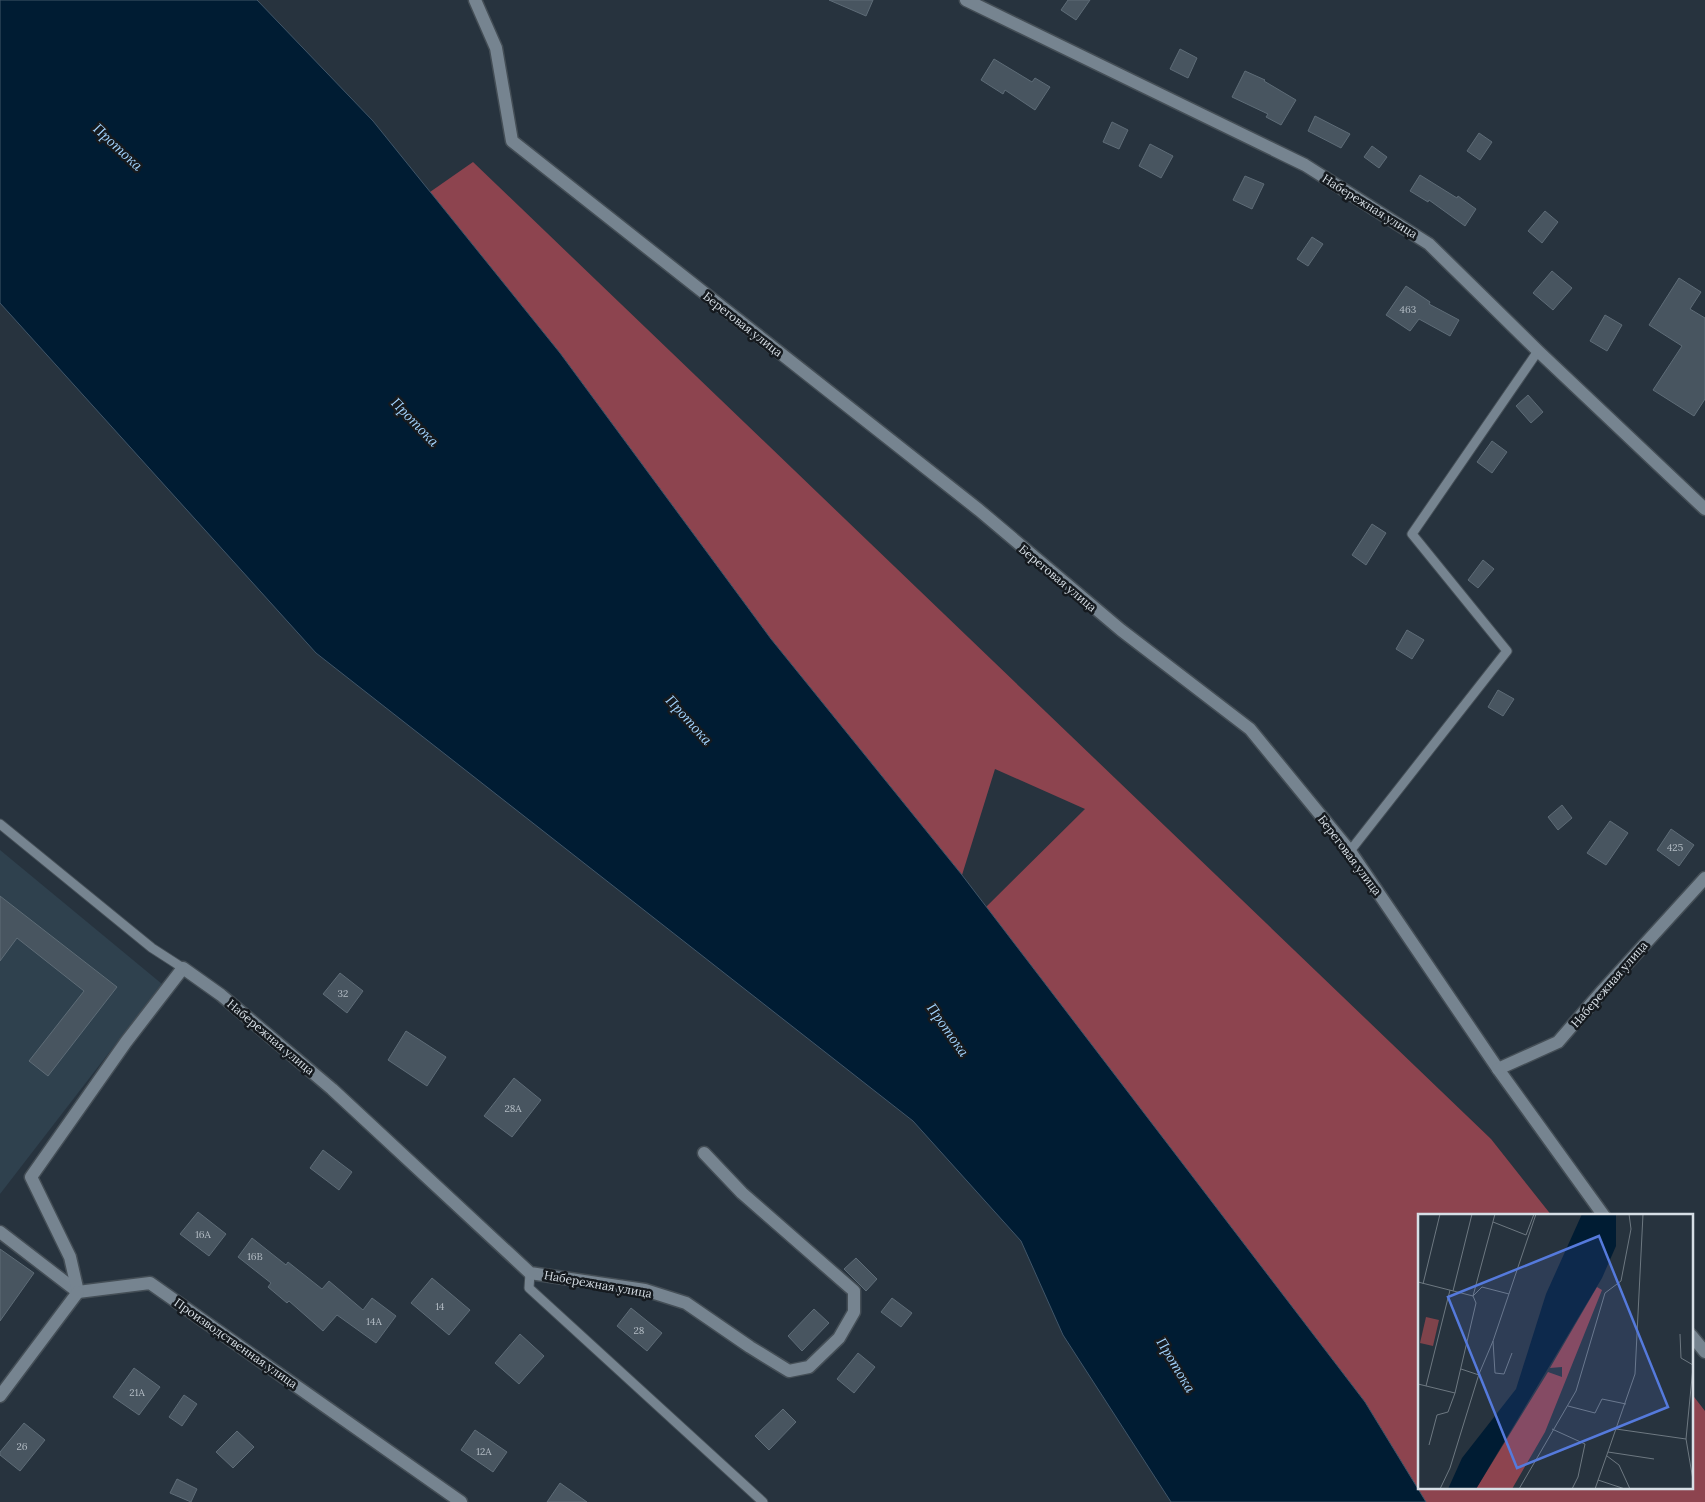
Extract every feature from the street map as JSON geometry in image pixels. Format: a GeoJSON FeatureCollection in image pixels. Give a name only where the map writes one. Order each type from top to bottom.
{"type":"FeatureCollection","features":[{"type":"Feature","properties":{"kind":"street","name":"Береговая улица"},"geometry":{"type":"LineString","coordinates":[[475,0],[496,48],[512,141],[979,510],[1120,630],[1250,729],[1350,851],[1498,1069],[1603,1214]]}},
{"type":"Feature","properties":{"kind":"street","name":"Набережная улица"},"geometry":{"type":"LineString","coordinates":[[966,0],[1305,165],[1429,244],[1538,351],[1705,509]]}},
{"type":"Feature","properties":{"kind":"street","name":"Набережная улица"},"geometry":{"type":"LineString","coordinates":[[1498,1069],[1558,1042],[1705,878]]}},
{"type":"Feature","properties":{"kind":"street","name":"Набережная улица"},"geometry":{"type":"LineString","coordinates":[[183,968],[221,995],[332,1089],[530,1273],[645,1290],[686,1303],[789,1371],[809,1367],[839,1338],[854,1312],[854,1291],[742,1193],[704,1153]]}},
{"type":"Feature","properties":{"kind":"street"},"geometry":{"type":"LineString","coordinates":[[0,1396],[78,1292],[70,1257],[31,1177],[126,1042],[183,968]]}},
{"type":"Feature","properties":{"kind":"street"},"geometry":{"type":"LineString","coordinates":[[0,1232],[78,1292]]}},
{"type":"Feature","properties":{"kind":"street","name":"Производственная улица"},"geometry":{"type":"LineString","coordinates":[[78,1292],[150,1283],[461,1502]]}},
{"type":"Feature","properties":{"kind":"street"},"geometry":{"type":"LineString","coordinates":[[1692,1336],[1705,1352]]}},
{"type":"Feature","properties":{"kind":"lane"},"geometry":{"type":"LineString","coordinates":[[1350,851],[1507,651],[1412,534],[1538,351]]}},
{"type":"Feature","properties":{"kind":"lane"},"geometry":{"type":"LineString","coordinates":[[0,824],[152,948],[183,968]]}},
{"type":"Feature","properties":{"kind":"lane"},"geometry":{"type":"LineString","coordinates":[[530,1273],[529,1288],[764,1502]]}},
{"type":"Feature","properties":{"kind":"shaded area"},"geometry":{"type":"Polygon","coordinates":[[[473,162],[1491,1139],[1550,1214],[1418,1214],[1418,1489],[1365,1402],[986,907],[1085,809],[995,769],[962,875],[771,639],[560,353],[430,192],[473,162]]]}},
{"type":"Feature","properties":{"kind":"shaded area"},"geometry":{"type":"Polygon","coordinates":[[[0,850],[162,984],[0,1194],[0,850]]]}},
{"type":"Feature","properties":{"kind":"shaded area"},"geometry":{"type":"Polygon","coordinates":[[[1692,1394],[1705,1411],[1705,1502],[1426,1502],[1419,1490],[1692,1490],[1692,1394]]]}},
{"type":"Feature","properties":{"kind":"water","name":"Протока"},"geometry":{"type":"Polygon","coordinates":[[[0,0],[257,0],[373,121],[560,353],[771,639],[962,875],[1365,1402],[1426,1502],[1171,1502],[1063,1335],[1021,1241],[913,1121],[316,653],[0,303],[0,0]]]}},
{"type":"Feature","properties":{"kind":"building"},"geometry":{"type":"Polygon","coordinates":[[[829,0],[873,0],[866,16],[829,0]]]}},
{"type":"Feature","properties":{"kind":"building"},"geometry":{"type":"Polygon","coordinates":[[[1068,0],[1090,0],[1076,20],[1061,10],[1068,0]]]}},
{"type":"Feature","properties":{"kind":"building"},"geometry":{"type":"Polygon","coordinates":[[[1180,49],[1197,58],[1188,78],[1170,69],[1180,49]]]}},
{"type":"Feature","properties":{"kind":"building"},"geometry":{"type":"Polygon","coordinates":[[[994,59],[1032,82],[1035,78],[1050,87],[1035,110],[1005,90],[1003,94],[981,80],[994,59]]]}},
{"type":"Feature","properties":{"kind":"building"},"geometry":{"type":"Polygon","coordinates":[[[1245,71],[1265,80],[1296,100],[1281,125],[1266,117],[1268,114],[1232,97],[1245,71]]]}},
{"type":"Feature","properties":{"kind":"building"},"geometry":{"type":"Polygon","coordinates":[[[1315,116],[1350,134],[1341,148],[1308,131],[1315,116]]]}},
{"type":"Feature","properties":{"kind":"building"},"geometry":{"type":"Polygon","coordinates":[[[1112,122],[1128,130],[1119,149],[1103,142],[1112,122]]]}},
{"type":"Feature","properties":{"kind":"building"},"geometry":{"type":"Polygon","coordinates":[[[1479,133],[1492,142],[1480,160],[1467,151],[1479,133]]]}},
{"type":"Feature","properties":{"kind":"building"},"geometry":{"type":"Polygon","coordinates":[[[1150,144],[1173,156],[1161,178],[1139,166],[1150,144]]]}},
{"type":"Feature","properties":{"kind":"building"},"geometry":{"type":"Polygon","coordinates":[[[1372,146],[1387,157],[1379,168],[1364,157],[1372,146]]]}},
{"type":"Feature","properties":{"kind":"building"},"geometry":{"type":"Polygon","coordinates":[[[1420,175],[1457,198],[1458,196],[1476,209],[1465,226],[1429,200],[1428,202],[1410,191],[1420,175]]]}},
{"type":"Feature","properties":{"kind":"building"},"geometry":{"type":"Polygon","coordinates":[[[1245,176],[1264,184],[1252,209],[1233,200],[1245,176]]]}},
{"type":"Feature","properties":{"kind":"building"},"geometry":{"type":"Polygon","coordinates":[[[1545,211],[1558,222],[1542,243],[1528,231],[1545,211]]]}},
{"type":"Feature","properties":{"kind":"building"},"geometry":{"type":"Polygon","coordinates":[[[1312,237],[1323,244],[1308,266],[1297,259],[1312,237]]]}},
{"type":"Feature","properties":{"kind":"building"},"geometry":{"type":"Polygon","coordinates":[[[1552,271],[1572,288],[1553,310],[1533,293],[1552,271]]]}},
{"type":"Feature","properties":{"kind":"building"},"geometry":{"type":"Polygon","coordinates":[[[1679,278],[1701,292],[1690,309],[1705,318],[1705,399],[1694,416],[1653,390],[1682,346],[1649,325],[1679,278]]]}},
{"type":"Feature","properties":{"kind":"building"},"geometry":{"type":"Polygon","coordinates":[[[1406,286],[1430,302],[1429,304],[1459,320],[1450,336],[1419,319],[1410,331],[1386,315],[1406,286]]]}},
{"type":"Feature","properties":{"kind":"building"},"geometry":{"type":"Polygon","coordinates":[[[1605,315],[1622,325],[1607,351],[1590,341],[1605,315]]]}},
{"type":"Feature","properties":{"kind":"building"},"geometry":{"type":"Polygon","coordinates":[[[1528,395],[1543,412],[1531,423],[1516,406],[1528,395]]]}},
{"type":"Feature","properties":{"kind":"building"},"geometry":{"type":"Polygon","coordinates":[[[1492,441],[1507,452],[1492,473],[1477,462],[1492,441]]]}},
{"type":"Feature","properties":{"kind":"building"},"geometry":{"type":"Polygon","coordinates":[[[1372,524],[1386,533],[1366,565],[1352,555],[1372,524]]]}},
{"type":"Feature","properties":{"kind":"building"},"geometry":{"type":"Polygon","coordinates":[[[1483,560],[1494,569],[1478,588],[1468,580],[1483,560]]]}},
{"type":"Feature","properties":{"kind":"building"},"geometry":{"type":"Polygon","coordinates":[[[1407,630],[1424,640],[1412,659],[1396,649],[1407,630]]]}},
{"type":"Feature","properties":{"kind":"building"},"geometry":{"type":"Polygon","coordinates":[[[1498,690],[1514,699],[1503,716],[1488,707],[1498,690]]]}},
{"type":"Feature","properties":{"kind":"building"},"geometry":{"type":"Polygon","coordinates":[[[1562,805],[1572,818],[1558,830],[1548,817],[1562,805]]]}},
{"type":"Feature","properties":{"kind":"building"},"geometry":{"type":"Polygon","coordinates":[[[1610,821],[1628,833],[1606,865],[1587,853],[1610,821]]]}},
{"type":"Feature","properties":{"kind":"building"},"geometry":{"type":"Polygon","coordinates":[[[1671,829],[1694,845],[1679,866],[1657,850],[1671,829]]]}},
{"type":"Feature","properties":{"kind":"building"},"geometry":{"type":"Polygon","coordinates":[[[0,896],[117,987],[48,1076],[29,1061],[84,991],[17,938],[0,961],[0,896]]]}},
{"type":"Feature","properties":{"kind":"building"},"geometry":{"type":"Polygon","coordinates":[[[340,973],[363,991],[347,1013],[323,994],[340,973]]]}},
{"type":"Feature","properties":{"kind":"building"},"geometry":{"type":"Polygon","coordinates":[[[406,1031],[446,1057],[427,1086],[388,1060],[406,1031]]]}},
{"type":"Feature","properties":{"kind":"building"},"geometry":{"type":"Polygon","coordinates":[[[514,1078],[541,1100],[512,1137],[484,1116],[514,1078]]]}},
{"type":"Feature","properties":{"kind":"building"},"geometry":{"type":"Polygon","coordinates":[[[323,1150],[352,1172],[339,1190],[310,1168],[323,1150]]]}},
{"type":"Feature","properties":{"kind":"building"},"geometry":{"type":"Polygon","coordinates":[[[198,1212],[226,1234],[209,1256],[180,1234],[198,1212]]]}},
{"type":"Feature","properties":{"kind":"building"},"geometry":{"type":"Polygon","coordinates":[[[252,1238],[286,1265],[288,1262],[322,1289],[329,1281],[363,1310],[372,1298],[396,1316],[376,1343],[337,1315],[323,1331],[289,1301],[287,1303],[268,1287],[271,1283],[238,1257],[252,1238]]]}},
{"type":"Feature","properties":{"kind":"building"},"geometry":{"type":"Polygon","coordinates":[[[0,1249],[34,1273],[0,1321],[0,1249]]]}},
{"type":"Feature","properties":{"kind":"building"},"geometry":{"type":"Polygon","coordinates":[[[856,1258],[877,1279],[866,1291],[844,1269],[856,1258]]]}},
{"type":"Feature","properties":{"kind":"building"},"geometry":{"type":"Polygon","coordinates":[[[432,1278],[470,1310],[449,1335],[411,1303],[432,1278]]]}},
{"type":"Feature","properties":{"kind":"building"},"geometry":{"type":"Polygon","coordinates":[[[892,1298],[912,1313],[901,1327],[881,1312],[892,1298]]]}},
{"type":"Feature","properties":{"kind":"building"},"geometry":{"type":"Polygon","coordinates":[[[631,1308],[662,1333],[647,1351],[617,1326],[631,1308]]]}},
{"type":"Feature","properties":{"kind":"building"},"geometry":{"type":"Polygon","coordinates":[[[814,1309],[829,1323],[802,1351],[788,1336],[814,1309]]]}},
{"type":"Feature","properties":{"kind":"building"},"geometry":{"type":"Polygon","coordinates":[[[520,1334],[544,1356],[519,1384],[495,1363],[520,1334]]]}},
{"type":"Feature","properties":{"kind":"building"},"geometry":{"type":"Polygon","coordinates":[[[858,1353],[875,1367],[854,1393],[837,1379],[858,1353]]]}},
{"type":"Feature","properties":{"kind":"building"},"geometry":{"type":"Polygon","coordinates":[[[134,1368],[160,1387],[139,1415],[113,1397],[134,1368]]]}},
{"type":"Feature","properties":{"kind":"building"},"geometry":{"type":"Polygon","coordinates":[[[184,1395],[197,1404],[182,1426],[169,1417],[184,1395]]]}},
{"type":"Feature","properties":{"kind":"building"},"geometry":{"type":"Polygon","coordinates":[[[783,1409],[796,1422],[769,1450],[755,1436],[783,1409]]]}},
{"type":"Feature","properties":{"kind":"building"},"geometry":{"type":"Polygon","coordinates":[[[24,1423],[45,1440],[20,1471],[0,1455],[0,1452],[24,1423]]]}},
{"type":"Feature","properties":{"kind":"building"},"geometry":{"type":"Polygon","coordinates":[[[475,1430],[507,1452],[493,1472],[461,1450],[475,1430]]]}},
{"type":"Feature","properties":{"kind":"building"},"geometry":{"type":"Polygon","coordinates":[[[237,1431],[254,1447],[233,1468],[216,1452],[237,1431]]]}},
{"type":"Feature","properties":{"kind":"building"},"geometry":{"type":"Polygon","coordinates":[[[177,1479],[197,1489],[191,1502],[170,1493],[177,1479]]]}},
{"type":"Feature","properties":{"kind":"building"},"geometry":{"type":"Polygon","coordinates":[[[560,1483],[587,1502],[547,1502],[560,1483]]]}}]}
